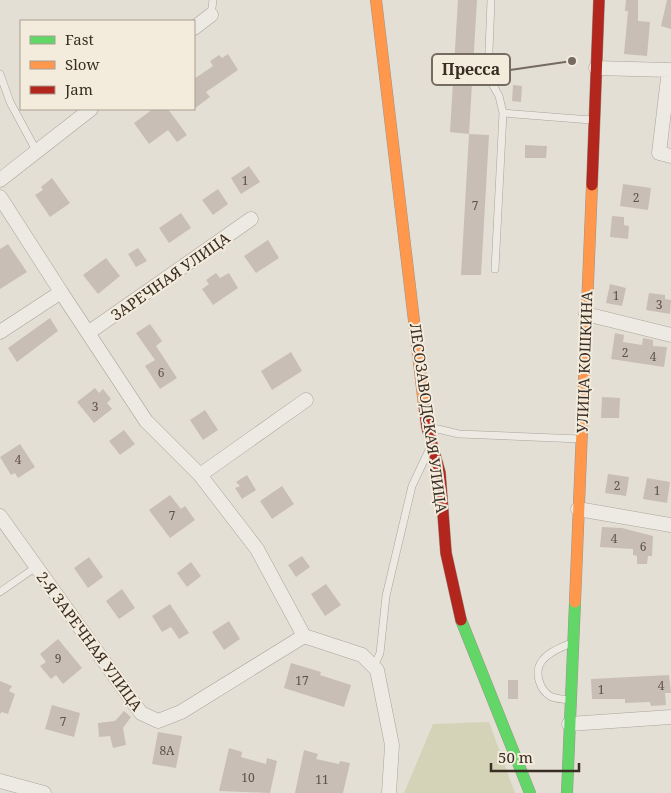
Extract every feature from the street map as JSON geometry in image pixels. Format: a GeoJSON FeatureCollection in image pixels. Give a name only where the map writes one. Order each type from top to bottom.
{"type":"FeatureCollection","features":[{"type":"Feature","properties":{"kind":"street","name":"ЛЕСОЗАВОДСКАЯ УЛИЦА"},"geometry":{"type":"LineString","coordinates":[[376,0],[428,427],[440,473],[446,553],[464,629],[530,793]]}},
{"type":"Feature","properties":{"kind":"street","name":"УЛИЦА КОШКИНА"},"geometry":{"type":"LineString","coordinates":[[567,793],[599,0]]}},
{"type":"Feature","properties":{"kind":"street"},"geometry":{"type":"LineString","coordinates":[[195,27],[211,14]]}},
{"type":"Feature","properties":{"kind":"street"},"geometry":{"type":"LineString","coordinates":[[596,68],[669,70],[659,154],[671,156]]}},
{"type":"Feature","properties":{"kind":"street"},"geometry":{"type":"LineString","coordinates":[[0,180],[90,110]]}},
{"type":"Feature","properties":{"kind":"street"},"geometry":{"type":"LineString","coordinates":[[0,197],[146,421],[200,475],[257,550],[304,636],[362,656],[377,670],[392,745],[390,793]]}},
{"type":"Feature","properties":{"kind":"street","name":"ЗАРЕЧНАЯ УЛИЦА"},"geometry":{"type":"LineString","coordinates":[[88,333],[251,219]]}},
{"type":"Feature","properties":{"kind":"street"},"geometry":{"type":"LineString","coordinates":[[0,332],[61,292]]}},
{"type":"Feature","properties":{"kind":"street"},"geometry":{"type":"LineString","coordinates":[[586,314],[671,335]]}},
{"type":"Feature","properties":{"kind":"street"},"geometry":{"type":"LineString","coordinates":[[200,475],[306,400]]}},
{"type":"Feature","properties":{"kind":"street"},"geometry":{"type":"LineString","coordinates":[[578,509],[671,525]]}},
{"type":"Feature","properties":{"kind":"street","name":"2-Я ЗАРЕЧНАЯ УЛИЦА"},"geometry":{"type":"LineString","coordinates":[[0,516],[141,713],[158,721],[181,712],[304,636]]}},
{"type":"Feature","properties":{"kind":"street"},"geometry":{"type":"LineString","coordinates":[[569,724],[671,718]]}},
{"type":"Feature","properties":{"kind":"street"},"geometry":{"type":"LineString","coordinates":[[0,781],[44,793]]}},
{"type":"Feature","properties":{"kind":"lane"},"geometry":{"type":"LineString","coordinates":[[211,14],[214,0]]}},
{"type":"Feature","properties":{"kind":"lane"},"geometry":{"type":"LineString","coordinates":[[491,0],[488,76],[499,96],[503,112],[495,269]]}},
{"type":"Feature","properties":{"kind":"lane"},"geometry":{"type":"LineString","coordinates":[[0,74],[10,102],[37,152]]}},
{"type":"Feature","properties":{"kind":"lane"},"geometry":{"type":"LineString","coordinates":[[503,112],[594,120]]}},
{"type":"Feature","properties":{"kind":"lane"},"geometry":{"type":"LineString","coordinates":[[428,427],[459,434],[581,439]]}},
{"type":"Feature","properties":{"kind":"lane"},"geometry":{"type":"LineString","coordinates":[[374,666],[380,653],[386,596],[412,486],[431,443]]}},
{"type":"Feature","properties":{"kind":"lane"},"geometry":{"type":"LineString","coordinates":[[0,592],[36,567]]}},
{"type":"Feature","properties":{"kind":"lane"},"geometry":{"type":"LineString","coordinates":[[570,700],[550,696],[542,688],[538,675],[540,664],[549,654],[572,643]]}},
{"type":"Feature","properties":{"kind":"green space"},"geometry":{"type":"Polygon","coordinates":[[[489,722],[515,793],[404,793],[433,724],[489,722]]]}},
{"type":"Feature","properties":{"kind":"building"},"geometry":{"type":"Polygon","coordinates":[[[458,0],[477,0],[469,134],[450,132],[458,0]]]}},
{"type":"Feature","properties":{"kind":"building"},"geometry":{"type":"Polygon","coordinates":[[[626,0],[638,0],[638,21],[650,22],[647,56],[624,54],[628,11],[625,11],[626,0]]]}},
{"type":"Feature","properties":{"kind":"building"},"geometry":{"type":"Polygon","coordinates":[[[667,0],[671,0],[671,29],[661,26],[667,0]]]}},
{"type":"Feature","properties":{"kind":"building"},"geometry":{"type":"Polygon","coordinates":[[[228,54],[238,70],[206,92],[210,97],[195,108],[195,78],[213,66],[210,61],[219,55],[222,58],[228,54]]]}},
{"type":"Feature","properties":{"kind":"building"},"geometry":{"type":"Polygon","coordinates":[[[513,85],[522,86],[521,102],[512,101],[513,85]]]}},
{"type":"Feature","properties":{"kind":"building"},"geometry":{"type":"Polygon","coordinates":[[[152,110],[169,110],[187,135],[177,142],[168,130],[149,144],[134,123],[152,110]]]}},
{"type":"Feature","properties":{"kind":"building"},"geometry":{"type":"Polygon","coordinates":[[[469,134],[489,135],[481,275],[461,275],[469,134]]]}},
{"type":"Feature","properties":{"kind":"building"},"geometry":{"type":"Polygon","coordinates":[[[525,145],[547,146],[546,158],[525,158],[525,145]]]}},
{"type":"Feature","properties":{"kind":"building"},"geometry":{"type":"Polygon","coordinates":[[[249,166],[260,182],[241,194],[231,178],[249,166]]]}},
{"type":"Feature","properties":{"kind":"building"},"geometry":{"type":"Polygon","coordinates":[[[52,178],[70,203],[50,217],[35,195],[43,190],[41,187],[52,178]]]}},
{"type":"Feature","properties":{"kind":"building"},"geometry":{"type":"Polygon","coordinates":[[[623,184],[651,188],[648,210],[620,206],[623,184]]]}},
{"type":"Feature","properties":{"kind":"building"},"geometry":{"type":"Polygon","coordinates":[[[218,189],[228,204],[213,215],[202,200],[218,189]]]}},
{"type":"Feature","properties":{"kind":"building"},"geometry":{"type":"Polygon","coordinates":[[[181,213],[191,228],[169,243],[159,228],[181,213]]]}},
{"type":"Feature","properties":{"kind":"building"},"geometry":{"type":"Polygon","coordinates":[[[612,216],[624,217],[624,225],[629,226],[628,239],[610,237],[612,216]]]}},
{"type":"Feature","properties":{"kind":"building"},"geometry":{"type":"Polygon","coordinates":[[[268,240],[279,258],[256,273],[244,256],[268,240]]]}},
{"type":"Feature","properties":{"kind":"building"},"geometry":{"type":"Polygon","coordinates":[[[8,244],[27,272],[0,289],[0,249],[8,244]]]}},
{"type":"Feature","properties":{"kind":"building"},"geometry":{"type":"Polygon","coordinates":[[[138,248],[147,261],[136,267],[128,254],[138,248]]]}},
{"type":"Feature","properties":{"kind":"building"},"geometry":{"type":"Polygon","coordinates":[[[106,258],[120,276],[98,294],[83,275],[106,258]]]}},
{"type":"Feature","properties":{"kind":"building"},"geometry":{"type":"Polygon","coordinates":[[[216,273],[220,278],[229,273],[238,288],[213,305],[202,289],[209,284],[206,280],[216,273]]]}},
{"type":"Feature","properties":{"kind":"building"},"geometry":{"type":"Polygon","coordinates":[[[610,284],[626,288],[622,306],[606,303],[610,284]]]}},
{"type":"Feature","properties":{"kind":"building"},"geometry":{"type":"Polygon","coordinates":[[[649,293],[665,295],[665,299],[671,300],[670,314],[646,310],[649,293]]]}},
{"type":"Feature","properties":{"kind":"building"},"geometry":{"type":"Polygon","coordinates":[[[50,318],[58,331],[17,362],[8,348],[50,318]]]}},
{"type":"Feature","properties":{"kind":"building"},"geometry":{"type":"Polygon","coordinates":[[[150,324],[162,341],[156,346],[177,378],[160,389],[145,366],[155,360],[136,333],[150,324]]]}},
{"type":"Feature","properties":{"kind":"building"},"geometry":{"type":"Polygon","coordinates":[[[615,333],[624,335],[623,342],[642,345],[643,338],[653,340],[653,346],[667,347],[664,367],[611,359],[615,333]]]}},
{"type":"Feature","properties":{"kind":"building"},"geometry":{"type":"Polygon","coordinates":[[[291,352],[302,371],[272,390],[261,371],[291,352]]]}},
{"type":"Feature","properties":{"kind":"building"},"geometry":{"type":"Polygon","coordinates":[[[95,388],[99,393],[103,389],[111,399],[107,403],[112,409],[94,423],[77,402],[95,388]]]}},
{"type":"Feature","properties":{"kind":"building"},"geometry":{"type":"Polygon","coordinates":[[[602,397],[620,398],[619,418],[601,418],[602,397]]]}},
{"type":"Feature","properties":{"kind":"building"},"geometry":{"type":"Polygon","coordinates":[[[205,410],[218,430],[203,440],[190,420],[205,410]]]}},
{"type":"Feature","properties":{"kind":"building"},"geometry":{"type":"Polygon","coordinates":[[[124,430],[135,444],[120,455],[109,441],[124,430]]]}},
{"type":"Feature","properties":{"kind":"building"},"geometry":{"type":"Polygon","coordinates":[[[20,444],[35,467],[18,478],[15,473],[11,475],[0,457],[20,444]]]}},
{"type":"Feature","properties":{"kind":"building"},"geometry":{"type":"Polygon","coordinates":[[[608,474],[629,477],[626,496],[605,493],[608,474]]]}},
{"type":"Feature","properties":{"kind":"building"},"geometry":{"type":"Polygon","coordinates":[[[247,475],[256,490],[242,499],[235,488],[240,486],[236,482],[247,475]]]}},
{"type":"Feature","properties":{"kind":"building"},"geometry":{"type":"Polygon","coordinates":[[[647,478],[670,482],[667,503],[643,499],[647,478]]]}},
{"type":"Feature","properties":{"kind":"building"},"geometry":{"type":"Polygon","coordinates":[[[282,486],[294,504],[272,519],[260,501],[282,486]]]}},
{"type":"Feature","properties":{"kind":"building"},"geometry":{"type":"Polygon","coordinates":[[[170,495],[181,509],[185,506],[195,520],[170,538],[149,510],[170,495]]]}},
{"type":"Feature","properties":{"kind":"building"},"geometry":{"type":"Polygon","coordinates":[[[602,527],[622,528],[653,536],[652,556],[648,556],[647,564],[637,564],[637,556],[633,555],[633,549],[600,547],[602,527]]]}},
{"type":"Feature","properties":{"kind":"building"},"geometry":{"type":"Polygon","coordinates":[[[302,556],[310,567],[296,577],[288,565],[302,556]]]}},
{"type":"Feature","properties":{"kind":"building"},"geometry":{"type":"Polygon","coordinates":[[[89,557],[103,577],[88,588],[74,568],[89,557]]]}},
{"type":"Feature","properties":{"kind":"building"},"geometry":{"type":"Polygon","coordinates":[[[191,562],[201,576],[187,587],[177,573],[191,562]]]}},
{"type":"Feature","properties":{"kind":"building"},"geometry":{"type":"Polygon","coordinates":[[[326,584],[341,605],[325,616],[311,594],[326,584]]]}},
{"type":"Feature","properties":{"kind":"building"},"geometry":{"type":"Polygon","coordinates":[[[122,589],[135,608],[119,619],[106,601],[122,589]]]}},
{"type":"Feature","properties":{"kind":"building"},"geometry":{"type":"Polygon","coordinates":[[[170,604],[189,633],[179,639],[171,627],[162,632],[152,616],[170,604]]]}},
{"type":"Feature","properties":{"kind":"building"},"geometry":{"type":"Polygon","coordinates":[[[229,621],[240,639],[224,650],[212,632],[229,621]]]}},
{"type":"Feature","properties":{"kind":"building"},"geometry":{"type":"Polygon","coordinates":[[[58,639],[82,668],[63,684],[56,675],[51,679],[40,666],[46,662],[40,654],[58,639]]]}},
{"type":"Feature","properties":{"kind":"building"},"geometry":{"type":"Polygon","coordinates":[[[291,663],[321,672],[320,675],[351,685],[344,707],[284,688],[291,663]]]}},
{"type":"Feature","properties":{"kind":"building"},"geometry":{"type":"Polygon","coordinates":[[[669,675],[671,693],[665,693],[666,705],[651,706],[650,702],[625,703],[625,699],[592,699],[591,679],[669,675]]]}},
{"type":"Feature","properties":{"kind":"building"},"geometry":{"type":"Polygon","coordinates":[[[508,680],[518,680],[518,699],[508,699],[508,680]]]}},
{"type":"Feature","properties":{"kind":"building"},"geometry":{"type":"Polygon","coordinates":[[[0,681],[12,686],[9,691],[15,694],[8,714],[2,712],[0,714],[0,681]]]}},
{"type":"Feature","properties":{"kind":"building"},"geometry":{"type":"Polygon","coordinates":[[[52,705],[80,713],[74,737],[45,729],[52,705]]]}},
{"type":"Feature","properties":{"kind":"building"},"geometry":{"type":"Polygon","coordinates":[[[124,711],[131,717],[123,728],[126,745],[113,748],[110,736],[99,737],[98,723],[115,721],[124,711]]]}},
{"type":"Feature","properties":{"kind":"building"},"geometry":{"type":"Polygon","coordinates":[[[158,732],[182,736],[176,768],[152,764],[158,732]]]}},
{"type":"Feature","properties":{"kind":"building"},"geometry":{"type":"Polygon","coordinates":[[[229,748],[242,752],[241,757],[266,764],[267,758],[277,761],[270,793],[219,791],[229,748]]]}},
{"type":"Feature","properties":{"kind":"building"},"geometry":{"type":"Polygon","coordinates":[[[304,750],[318,754],[316,759],[339,764],[340,761],[350,763],[343,793],[295,793],[304,750]]]}},
{"type":"Feature","properties":{"kind":"traffic: fast"},"geometry":{"type":"LineString","coordinates":[[567,793],[575,602]]}},
{"type":"Feature","properties":{"kind":"traffic: fast"},"geometry":{"type":"LineString","coordinates":[[461,620],[530,793]]}},
{"type":"Feature","properties":{"kind":"traffic: slow"},"geometry":{"type":"LineString","coordinates":[[376,0],[424,405]]}},
{"type":"Feature","properties":{"kind":"traffic: slow"},"geometry":{"type":"LineString","coordinates":[[575,602],[592,185]]}},
{"type":"Feature","properties":{"kind":"traffic: jam"},"geometry":{"type":"LineString","coordinates":[[592,185],[599,0]]}},
{"type":"Feature","properties":{"kind":"traffic: jam"},"geometry":{"type":"LineString","coordinates":[[424,405],[427,427],[440,473],[446,553],[461,620]]}},
{"type":"Feature","properties":{"kind":"place","name":"Пресса"},"geometry":{"type":"Point","coordinates":[572,61]}}]}
